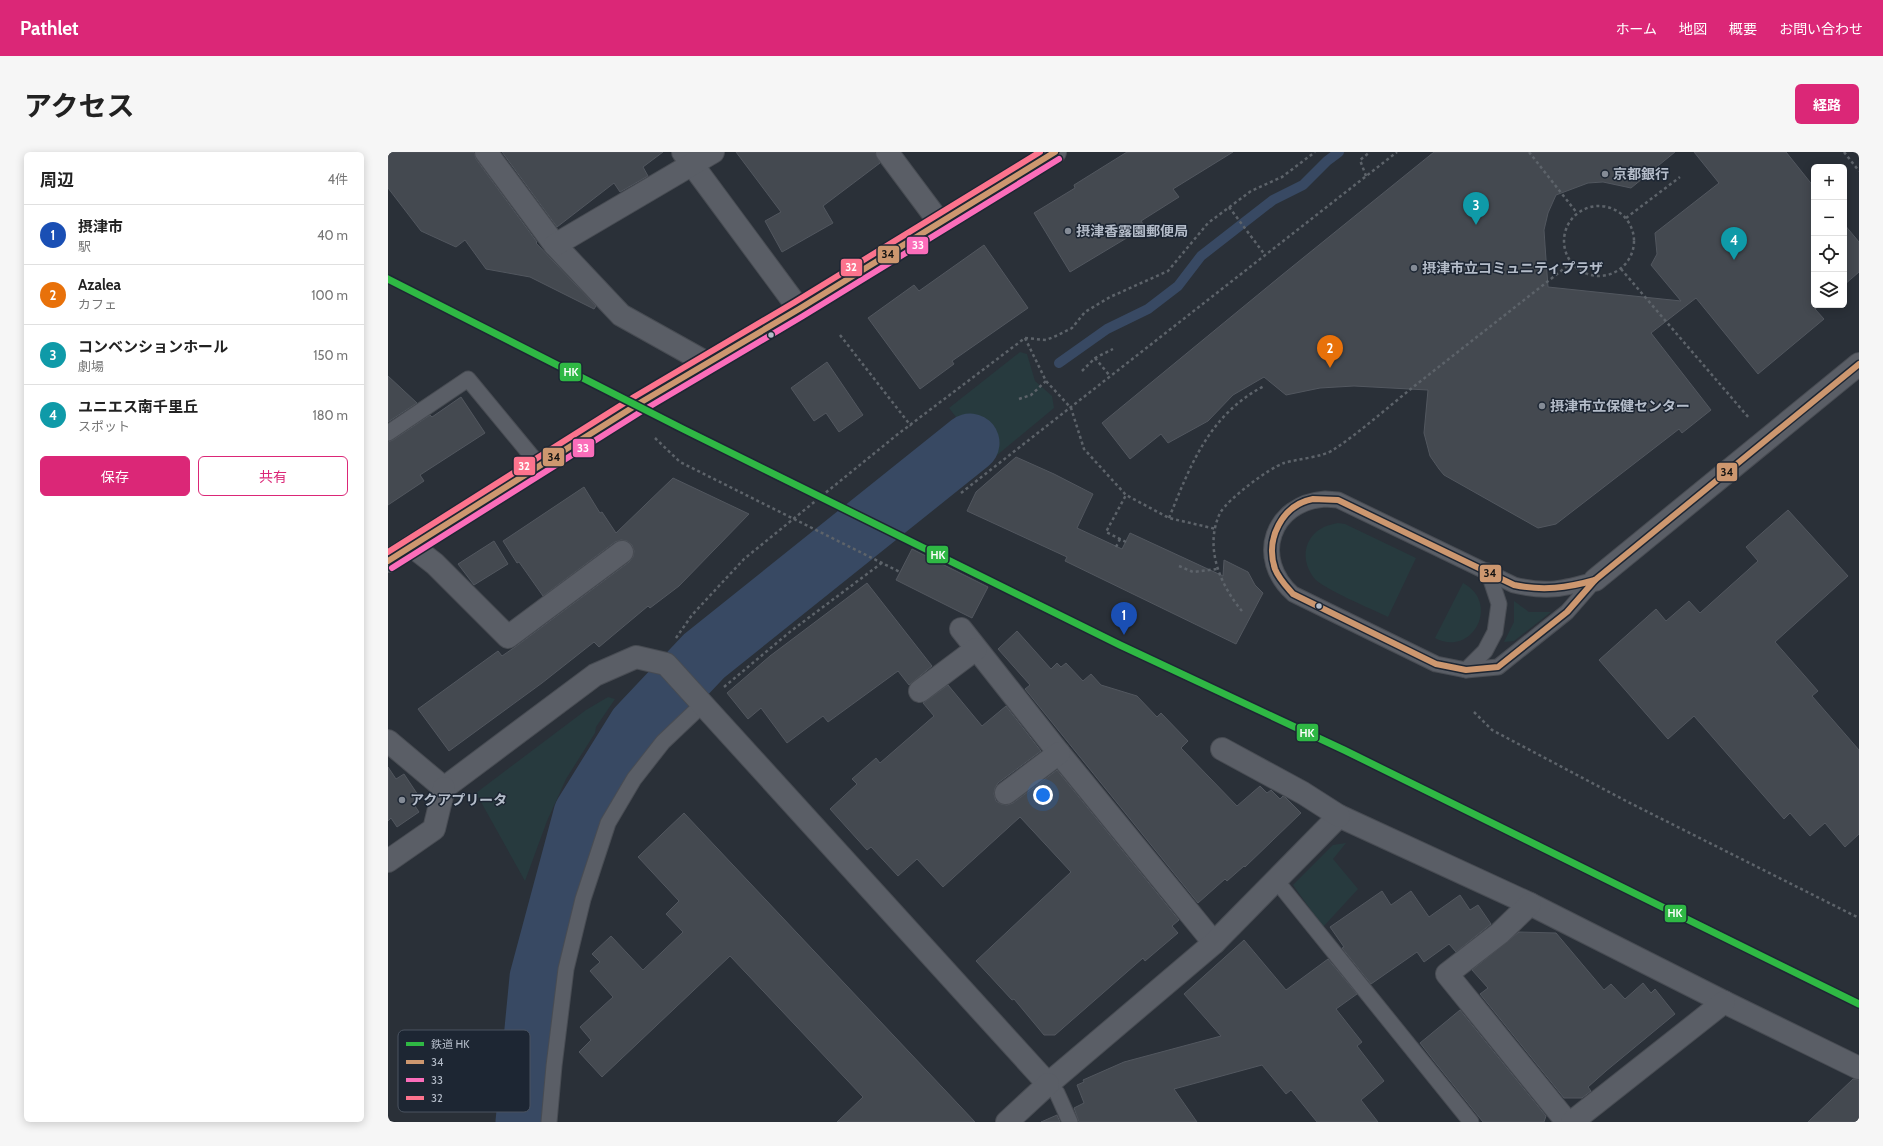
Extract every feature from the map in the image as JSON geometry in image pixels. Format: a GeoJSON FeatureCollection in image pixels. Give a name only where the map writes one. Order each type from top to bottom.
{"type":"FeatureCollection","features":[{"type":"Feature","properties":{"kind":"street"},"geometry":{"type":"LineString","coordinates":[[486,152],[555,245],[621,315],[707,363]]}},
{"type":"Feature","properties":{"kind":"street"},"geometry":{"type":"LineString","coordinates":[[555,245],[688,158],[714,152]]}},
{"type":"Feature","properties":{"kind":"street"},"geometry":{"type":"LineString","coordinates":[[887,152],[940,223]]}},
{"type":"Feature","properties":{"kind":"street"},"geometry":{"type":"LineString","coordinates":[[388,561],[539,465],[799,309],[1055,152]]}},
{"type":"Feature","properties":{"kind":"street"},"geometry":{"type":"LineString","coordinates":[[688,158],[799,309]]}},
{"type":"Feature","properties":{"kind":"street"},"geometry":{"type":"LineString","coordinates":[[1595,580],[1859,364]]}},
{"type":"Feature","properties":{"kind":"street"},"geometry":{"type":"LineString","coordinates":[[412,546],[435,564],[508,637],[622,552]]}},
{"type":"Feature","properties":{"kind":"street"},"geometry":{"type":"LineString","coordinates":[[961,630],[1214,943]]}},
{"type":"Feature","properties":{"kind":"street"},"geometry":{"type":"LineString","coordinates":[[920,691],[976,649]]}},
{"type":"Feature","properties":{"kind":"street"},"geometry":{"type":"LineString","coordinates":[[388,861],[434,829],[444,788],[595,675],[636,657],[669,654],[699,700],[1048,1084]]}},
{"type":"Feature","properties":{"kind":"street"},"geometry":{"type":"LineString","coordinates":[[388,741],[444,788]]}},
{"type":"Feature","properties":{"kind":"street"},"geometry":{"type":"LineString","coordinates":[[1222,749],[1303,793],[1339,816],[1530,904],[1859,1068]]}},
{"type":"Feature","properties":{"kind":"street"},"geometry":{"type":"LineString","coordinates":[[1006,793],[1059,753]]}},
{"type":"Feature","properties":{"kind":"street"},"geometry":{"type":"LineString","coordinates":[[1007,1122],[1048,1084],[1214,943],[1275,879],[1339,816]]}},
{"type":"Feature","properties":{"kind":"street"},"geometry":{"type":"LineString","coordinates":[[1530,904],[1500,933],[1447,974],[1567,1122]]}},
{"type":"Feature","properties":{"kind":"street"},"geometry":{"type":"LineString","coordinates":[[1572,1122],[1724,1002]]}},
{"type":"Feature","properties":{"kind":"lane"},"geometry":{"type":"LineString","coordinates":[[388,433],[468,379],[539,465]]}},
{"type":"Feature","properties":{"kind":"lane"},"geometry":{"type":"LineString","coordinates":[[1312,500],[1338,500],[1488,571],[1514,585],[1534,590],[1559,590],[1595,580],[1567,612],[1498,667],[1466,670],[1436,664],[1293,594],[1283,585],[1276,574],[1272,554],[1274,534],[1280,522],[1288,512],[1299,504],[1312,500]]}},
{"type":"Feature","properties":{"kind":"lane"},"geometry":{"type":"LineString","coordinates":[[1466,670],[1485,650],[1495,632],[1499,604],[1488,571]]}},
{"type":"Feature","properties":{"kind":"lane"},"geometry":{"type":"LineString","coordinates":[[549,1122],[554,1066],[566,969],[584,899],[608,823],[634,779],[699,700]]}},
{"type":"Feature","properties":{"kind":"lane"},"geometry":{"type":"LineString","coordinates":[[1275,879],[1471,1122]]}},
{"type":"Feature","properties":{"kind":"lane"},"geometry":{"type":"LineString","coordinates":[[1048,1084],[1057,1093],[1070,1122]]}},
{"type":"Feature","properties":{"kind":"path"},"geometry":{"type":"LineString","coordinates":[[669,654],[692,615],[744,559],[898,434],[911,426],[1025,338],[1046,340],[1056,336],[1072,328],[1085,312],[1110,297],[1168,271],[1208,223],[1251,191],[1282,177],[1314,152]]}},
{"type":"Feature","properties":{"kind":"path"},"geometry":{"type":"LineString","coordinates":[[1366,176],[1360,160],[1370,152]]}},
{"type":"Feature","properties":{"kind":"path"},"geometry":{"type":"LineString","coordinates":[[961,493],[1397,152]]}},
{"type":"Feature","properties":{"kind":"path"},"geometry":{"type":"LineString","coordinates":[[1529,152],[1577,213]]}},
{"type":"Feature","properties":{"kind":"path"},"geometry":{"type":"LineString","coordinates":[[1844,152],[1859,171]]}},
{"type":"Feature","properties":{"kind":"path"},"geometry":{"type":"LineString","coordinates":[[1626,218],[1680,177]]}},
{"type":"Feature","properties":{"kind":"path"},"geometry":{"type":"LineString","coordinates":[[1594,205],[1612,207],[1626,218],[1634,235],[1632,254],[1621,268],[1604,276],[1585,274],[1571,263],[1563,246],[1565,227],[1577,213],[1594,205]]}},
{"type":"Feature","properties":{"kind":"path"},"geometry":{"type":"LineString","coordinates":[[1229,208],[1265,255]]}},
{"type":"Feature","properties":{"kind":"path"},"geometry":{"type":"LineString","coordinates":[[1242,611],[1227,592],[1217,569],[1214,553],[1216,528],[1221,513],[1229,501],[1241,490],[1282,464],[1332,451],[1571,263]]}},
{"type":"Feature","properties":{"kind":"path"},"geometry":{"type":"LineString","coordinates":[[1621,268],[1750,419]]}},
{"type":"Feature","properties":{"kind":"path"},"geometry":{"type":"LineString","coordinates":[[840,335],[911,426]]}},
{"type":"Feature","properties":{"kind":"path"},"geometry":{"type":"LineString","coordinates":[[1025,338],[1046,381],[1071,408],[1084,449],[1126,495],[1168,518],[1216,528]]}},
{"type":"Feature","properties":{"kind":"path"},"geometry":{"type":"LineString","coordinates":[[1082,371],[1095,358],[1113,349]]}},
{"type":"Feature","properties":{"kind":"path"},"geometry":{"type":"LineString","coordinates":[[1095,358],[1110,376]]}},
{"type":"Feature","properties":{"kind":"path"},"geometry":{"type":"LineString","coordinates":[[1019,399],[1031,395],[1046,381]]}},
{"type":"Feature","properties":{"kind":"path"},"geometry":{"type":"LineString","coordinates":[[1168,518],[1190,470],[1214,427],[1234,406],[1264,386]]}},
{"type":"Feature","properties":{"kind":"path"},"geometry":{"type":"LineString","coordinates":[[655,438],[680,462],[883,562],[900,572]]}},
{"type":"Feature","properties":{"kind":"path"},"geometry":{"type":"LineString","coordinates":[[1126,495],[1106,532],[1126,542]]}},
{"type":"Feature","properties":{"kind":"path"},"geometry":{"type":"LineString","coordinates":[[1116,547],[1120,539]]}},
{"type":"Feature","properties":{"kind":"path"},"geometry":{"type":"LineString","coordinates":[[699,700],[883,562]]}},
{"type":"Feature","properties":{"kind":"path"},"geometry":{"type":"LineString","coordinates":[[1179,566],[1193,572],[1217,569]]}},
{"type":"Feature","properties":{"kind":"path"},"geometry":{"type":"LineString","coordinates":[[1474,712],[1492,730],[1635,806],[1859,918]]}},
{"type":"Feature","properties":{"kind":"green space"},"geometry":{"type":"Polygon","coordinates":[[[1020,352],[1027,354],[1035,381],[1052,396],[1054,408],[990,461],[949,408],[1020,352]]]}},
{"type":"Feature","properties":{"kind":"green space"},"geometry":{"type":"Polygon","coordinates":[[[1338,523],[1345,524],[1416,558],[1388,617],[1327,588],[1314,578],[1309,570],[1306,561],[1306,547],[1310,538],[1320,529],[1338,523]]]}},
{"type":"Feature","properties":{"kind":"green space"},"geometry":{"type":"Polygon","coordinates":[[[1463,583],[1474,592],[1480,603],[1481,614],[1477,626],[1470,635],[1460,641],[1448,642],[1435,638],[1463,583]]]}},
{"type":"Feature","properties":{"kind":"green space"},"geometry":{"type":"Polygon","coordinates":[[[1514,601],[1529,612],[1551,612],[1514,641],[1504,642],[1514,622],[1514,601]]]}},
{"type":"Feature","properties":{"kind":"green space"},"geometry":{"type":"Polygon","coordinates":[[[608,697],[615,699],[596,727],[595,733],[566,779],[547,821],[525,881],[476,793],[586,710],[608,697]]]}},
{"type":"Feature","properties":{"kind":"green space"},"geometry":{"type":"Polygon","coordinates":[[[1346,843],[1333,859],[1358,889],[1323,927],[1293,885],[1333,845],[1346,843]]]}},
{"type":"Feature","properties":{"kind":"building"},"geometry":{"type":"Polygon","coordinates":[[[388,152],[474,152],[476,159],[537,242],[536,243],[596,306],[594,309],[530,277],[486,269],[465,240],[456,247],[421,231],[388,188],[388,152]]]}},
{"type":"Feature","properties":{"kind":"building"},"geometry":{"type":"Polygon","coordinates":[[[502,152],[663,152],[643,167],[648,176],[620,192],[614,183],[557,227],[502,152]]]}},
{"type":"Feature","properties":{"kind":"building"},"geometry":{"type":"Polygon","coordinates":[[[736,152],[875,152],[880,163],[823,206],[833,223],[782,252],[765,221],[781,212],[736,152]]]}},
{"type":"Feature","properties":{"kind":"building"},"geometry":{"type":"Polygon","coordinates":[[[1127,152],[1233,152],[1173,189],[1179,197],[1141,221],[1145,227],[1070,272],[1034,213],[1075,188],[1074,185],[1127,152]]]}},
{"type":"Feature","properties":{"kind":"building"},"geometry":{"type":"Polygon","coordinates":[[[1434,152],[1675,152],[1631,188],[1603,182],[1588,183],[1556,195],[1548,213],[1544,230],[1548,287],[1681,301],[1651,265],[1657,254],[1655,233],[1719,183],[1694,152],[1786,152],[1811,183],[1811,308],[1816,308],[1815,309],[1824,319],[1758,374],[1696,298],[1651,333],[1711,410],[1682,433],[1679,429],[1556,524],[1538,528],[1444,475],[1439,469],[1430,456],[1424,433],[1428,390],[1354,386],[1320,388],[1286,395],[1264,377],[1233,395],[1208,421],[1168,443],[1161,434],[1130,459],[1102,423],[1434,152]]]}},
{"type":"Feature","properties":{"kind":"building"},"geometry":{"type":"Polygon","coordinates":[[[1847,228],[1859,242],[1859,272],[1847,282],[1847,228]]]}},
{"type":"Feature","properties":{"kind":"building"},"geometry":{"type":"Polygon","coordinates":[[[984,245],[1028,308],[952,361],[954,364],[920,389],[868,318],[914,285],[919,291],[984,245]]]}},
{"type":"Feature","properties":{"kind":"building"},"geometry":{"type":"Polygon","coordinates":[[[827,362],[863,415],[839,432],[826,413],[814,421],[791,388],[827,362]]]}},
{"type":"Feature","properties":{"kind":"building"},"geometry":{"type":"Polygon","coordinates":[[[388,376],[417,403],[388,422],[388,376]]]}},
{"type":"Feature","properties":{"kind":"building"},"geometry":{"type":"Polygon","coordinates":[[[461,397],[485,433],[420,475],[424,481],[388,505],[388,442],[430,415],[432,417],[461,397]]]}},
{"type":"Feature","properties":{"kind":"building"},"geometry":{"type":"Polygon","coordinates":[[[1016,457],[1093,494],[1077,528],[1122,549],[1130,533],[1223,576],[1224,560],[1248,572],[1255,585],[1263,593],[1236,644],[1065,561],[1067,557],[967,511],[976,492],[1016,457]]]}},
{"type":"Feature","properties":{"kind":"building"},"geometry":{"type":"Polygon","coordinates":[[[673,478],[749,514],[679,586],[650,608],[648,606],[599,647],[594,642],[542,683],[449,751],[418,709],[498,651],[502,656],[515,647],[629,562],[633,557],[634,551],[632,545],[627,541],[621,540],[615,542],[543,596],[519,562],[517,563],[503,541],[584,487],[600,513],[602,512],[616,533],[673,478]]]}},
{"type":"Feature","properties":{"kind":"building"},"geometry":{"type":"Polygon","coordinates":[[[1788,510],[1848,576],[1775,642],[1818,691],[1812,696],[1859,750],[1859,834],[1845,847],[1825,823],[1810,836],[1790,813],[1784,819],[1694,716],[1668,739],[1599,660],[1656,609],[1666,621],[1689,601],[1700,613],[1758,561],[1746,547],[1788,510]]]}},
{"type":"Feature","properties":{"kind":"building"},"geometry":{"type":"Polygon","coordinates":[[[494,541],[508,564],[474,585],[458,564],[494,541]]]}},
{"type":"Feature","properties":{"kind":"building"},"geometry":{"type":"Polygon","coordinates":[[[912,549],[988,587],[972,618],[896,580],[912,549]]]}},
{"type":"Feature","properties":{"kind":"building"},"geometry":{"type":"Polygon","coordinates":[[[867,583],[932,666],[909,685],[898,671],[828,722],[823,716],[787,743],[761,708],[748,719],[727,693],[770,656],[867,583]]]}},
{"type":"Feature","properties":{"kind":"building"},"geometry":{"type":"Polygon","coordinates":[[[1017,631],[1051,669],[1057,663],[1061,667],[1066,663],[1083,681],[1091,674],[1101,685],[1137,696],[1157,717],[1161,713],[1188,741],[1181,748],[1237,806],[1260,786],[1267,793],[1271,790],[1280,799],[1283,796],[1285,797],[1301,813],[1245,867],[1244,866],[1227,881],[1225,879],[1198,903],[1025,689],[1030,685],[998,649],[1017,631]]]}},
{"type":"Feature","properties":{"kind":"building"},"geometry":{"type":"Polygon","coordinates":[[[948,685],[982,726],[1006,706],[1041,751],[998,783],[994,794],[996,801],[1007,805],[1013,803],[1057,770],[1179,920],[1172,926],[1178,933],[1145,961],[1143,958],[1055,1035],[1044,1035],[1014,999],[1012,1000],[976,961],[1071,872],[1020,817],[943,887],[917,859],[898,876],[871,847],[867,850],[830,809],[857,784],[852,779],[876,758],[880,763],[934,716],[923,703],[948,685]]]}},
{"type":"Feature","properties":{"kind":"building","name":"アクアプリータ"},"geometry":{"type":"Polygon","coordinates":[[[388,767],[396,779],[404,774],[420,798],[413,803],[419,812],[397,827],[391,818],[388,821],[388,767]]]}},
{"type":"Feature","properties":{"kind":"building"},"geometry":{"type":"Polygon","coordinates":[[[684,813],[975,1122],[837,1122],[863,1097],[730,956],[602,1077],[579,1052],[591,1040],[580,1027],[613,997],[590,971],[600,962],[592,954],[611,936],[643,970],[683,932],[666,914],[679,901],[638,857],[684,813]]]}},
{"type":"Feature","properties":{"kind":"building"},"geometry":{"type":"Polygon","coordinates":[[[1382,891],[1391,905],[1411,891],[1429,917],[1460,895],[1470,910],[1478,905],[1491,924],[1456,952],[1449,944],[1424,962],[1417,952],[1371,984],[1342,948],[1344,947],[1330,927],[1382,891]]]}},
{"type":"Feature","properties":{"kind":"building"},"geometry":{"type":"Polygon","coordinates":[[[1519,932],[1556,933],[1604,990],[1611,984],[1625,999],[1643,983],[1651,993],[1655,989],[1675,1014],[1588,1087],[1591,1091],[1582,1098],[1564,1098],[1480,994],[1488,988],[1472,970],[1519,932]]]}},
{"type":"Feature","properties":{"kind":"building"},"geometry":{"type":"Polygon","coordinates":[[[1244,940],[1286,990],[1328,959],[1357,994],[1336,1009],[1362,1042],[1357,1046],[1384,1081],[1361,1100],[1378,1122],[1317,1122],[1291,1090],[1286,1094],[1262,1065],[1174,1089],[1197,1122],[1079,1122],[1074,1108],[1084,1103],[1077,1085],[1084,1082],[1083,1080],[1124,1062],[1221,1036],[1184,994],[1244,940]]]}},
{"type":"Feature","properties":{"kind":"building"},"geometry":{"type":"Polygon","coordinates":[[[1460,1010],[1546,1116],[1544,1122],[1483,1122],[1420,1043],[1460,1010]]]}},
{"type":"Feature","properties":{"kind":"building"},"geometry":{"type":"Polygon","coordinates":[[[1853,1079],[1859,1080],[1859,1122],[1808,1122],[1853,1079]]]}},
{"type":"Feature","properties":{"kind":"building"},"geometry":{"type":"Polygon","coordinates":[[[1057,1115],[1060,1122],[1041,1122],[1057,1115]]]}},
{"type":"Feature","properties":{"kind":"waterway"},"geometry":{"type":"LineString","coordinates":[[1059,363],[1107,329],[1148,309],[1178,286],[1201,256],[1273,200],[1303,185],[1327,161],[1339,152]]}},
{"type":"Feature","properties":{"kind":"waterway"},"geometry":{"type":"LineString","coordinates":[[530,1071],[539,978],[583,814],[637,727],[704,656],[970,443]]}},
{"type":"Feature","properties":{"kind":"waterway"},"geometry":{"type":"LineString","coordinates":[[525,1122],[526,1112]]}},
{"type":"Feature","properties":{"kind":"rail line","name":"HK"},"geometry":{"type":"LineString","coordinates":[[388,279],[683,429],[1120,645],[1344,750],[1859,1004]]}},
{"type":"Feature","properties":{"kind":"transit line","name":"32"},"geometry":{"type":"LineString","coordinates":[[388,552],[634,397],[795,302],[1040,152]]}},
{"type":"Feature","properties":{"kind":"transit line","name":"34"},"geometry":{"type":"LineString","coordinates":[[388,561],[638,404],[799,309],[1055,152]]}},
{"type":"Feature","properties":{"kind":"transit line","name":"33"},"geometry":{"type":"LineString","coordinates":[[392,568],[642,411],[803,316],[1059,159]]}},
{"type":"Feature","properties":{"kind":"transit line","name":"34"},"geometry":{"type":"LineString","coordinates":[[1595,580],[1859,364]]}},
{"type":"Feature","properties":{"kind":"transit line","name":"34"},"geometry":{"type":"LineString","coordinates":[[1313,499],[1338,500],[1514,585],[1535,588],[1555,588],[1595,580],[1567,612],[1498,667],[1466,670],[1436,664],[1293,594],[1283,582],[1275,569],[1272,558],[1274,535],[1285,516],[1293,508],[1302,502],[1313,499]]}},
{"type":"Feature","properties":{"kind":"place","name":"京都銀行"},"geometry":{"type":"Point","coordinates":[1605,174]}},
{"type":"Feature","properties":{"kind":"place","name":"コンベンションホール"},"geometry":{"type":"Point","coordinates":[1476,225]}},
{"type":"Feature","properties":{"kind":"place","name":"摂津香露園郵便局"},"geometry":{"type":"Point","coordinates":[1068,231]}},
{"type":"Feature","properties":{"kind":"place","name":"ユニエス南千里丘"},"geometry":{"type":"Point","coordinates":[1734,260]}},
{"type":"Feature","properties":{"kind":"place","name":"摂津市立コミュニティプラザ"},"geometry":{"type":"Point","coordinates":[1414,268]}},
{"type":"Feature","properties":{"kind":"place","name":"Azalea"},"geometry":{"type":"Point","coordinates":[1330,368]}},
{"type":"Feature","properties":{"kind":"place","name":"摂津市立保健センター"},"geometry":{"type":"Point","coordinates":[1542,406]}},
{"type":"Feature","properties":{"kind":"place","name":"摂津市"},"geometry":{"type":"Point","coordinates":[1124,635]}},
{"type":"Feature","properties":{"kind":"place","name":"アクアプリータ"},"geometry":{"type":"Point","coordinates":[402,800]}}]}
